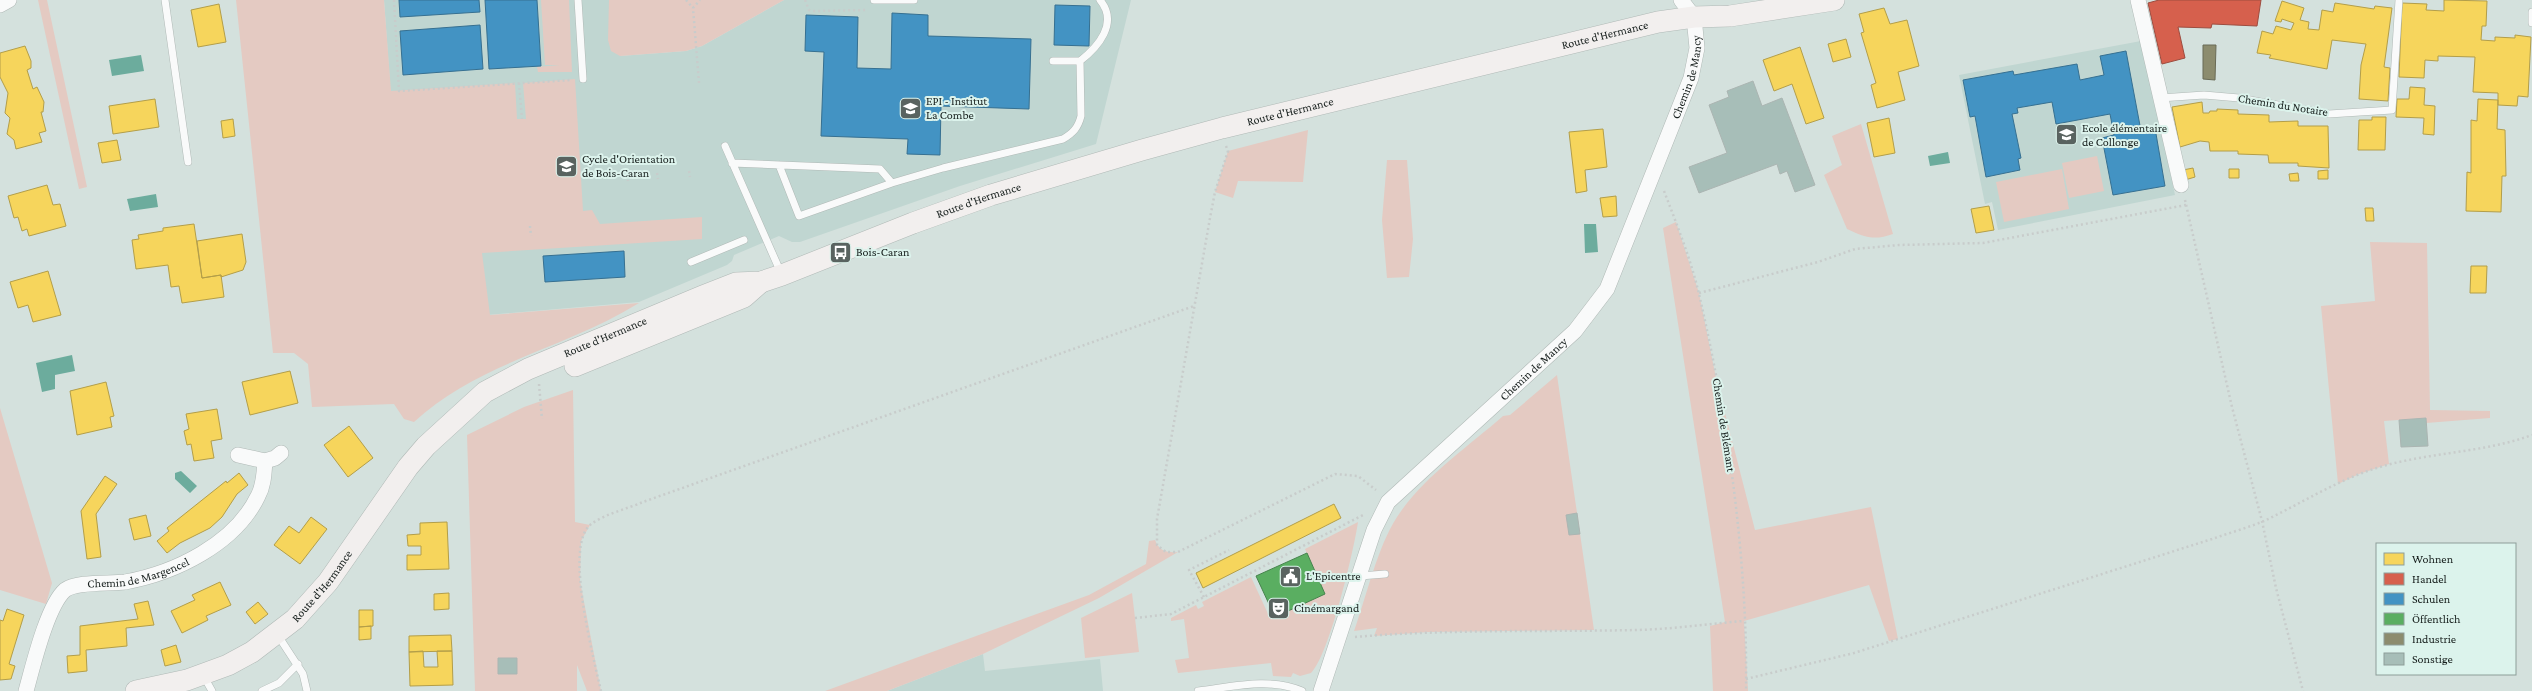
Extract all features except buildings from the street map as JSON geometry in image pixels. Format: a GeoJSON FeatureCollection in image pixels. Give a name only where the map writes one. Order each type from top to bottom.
{"type":"FeatureCollection","features":[{"type":"Feature","properties":{"kind":"main road","name":"Route d'Hermance"},"geometry":{"type":"LineString","coordinates":[[136,691],[207,683],[277,634],[295,619],[328,582],[408,467],[426,446],[485,392],[528,369],[736,283],[761,282],[913,223],[991,195],[1222,128],[1658,22],[1694,17],[1730,16],[1834,0]]}},
{"type":"Feature","properties":{"kind":"main road","name":"Route d'Hermance"},"geometry":{"type":"LineString","coordinates":[[461,415],[539,380],[744,297],[761,282]]}},
{"type":"Feature","properties":{"kind":"street"},"geometry":{"type":"LineString","coordinates":[[0,5],[9,0]]}},
{"type":"Feature","properties":{"kind":"street"},"geometry":{"type":"LineString","coordinates":[[1681,0],[1694,17]]}},
{"type":"Feature","properties":{"kind":"street"},"geometry":{"type":"LineString","coordinates":[[2138,0],[2181,185]]}},
{"type":"Feature","properties":{"kind":"street","name":"Chemin de Mancy"},"geometry":{"type":"LineString","coordinates":[[1321,691],[1379,516],[1388,502],[1575,331],[1607,289],[1690,78],[1697,48],[1694,17]]}},
{"type":"Feature","properties":{"kind":"street"},"geometry":{"type":"LineString","coordinates":[[238,455],[265,461],[275,458],[281,453]]}},
{"type":"Feature","properties":{"kind":"street","name":"Chemin de Margencel"},"geometry":{"type":"LineString","coordinates":[[26,691],[50,614],[61,594],[73,586],[124,582],[159,572],[197,556],[215,545],[240,523],[254,504],[264,482],[265,461]]}},
{"type":"Feature","properties":{"kind":"lane"},"geometry":{"type":"LineString","coordinates":[[165,0],[188,162]]}},
{"type":"Feature","properties":{"kind":"lane"},"geometry":{"type":"LineString","coordinates":[[578,0],[583,79]]}},
{"type":"Feature","properties":{"kind":"lane"},"geometry":{"type":"LineString","coordinates":[[876,1],[914,0]]}},
{"type":"Feature","properties":{"kind":"lane"},"geometry":{"type":"LineString","coordinates":[[1053,61],[1080,61],[1098,46],[1105,32],[1106,14],[1100,0]]}},
{"type":"Feature","properties":{"kind":"lane","name":"Chemin du Notaire"},"geometry":{"type":"LineString","coordinates":[[2160,98],[2204,95],[2239,98],[2329,114],[2392,110],[2399,0]]}},
{"type":"Feature","properties":{"kind":"lane"},"geometry":{"type":"LineString","coordinates":[[2532,12],[2532,23]]}},
{"type":"Feature","properties":{"kind":"lane"},"geometry":{"type":"LineString","coordinates":[[779,165],[799,216],[892,183],[943,168],[1063,139],[1070,135],[1079,124],[1081,116],[1080,61]]}},
{"type":"Feature","properties":{"kind":"lane"},"geometry":{"type":"LineString","coordinates":[[725,146],[782,275]]}},
{"type":"Feature","properties":{"kind":"lane"},"geometry":{"type":"LineString","coordinates":[[732,163],[880,169],[892,183]]}},
{"type":"Feature","properties":{"kind":"lane"},"geometry":{"type":"LineString","coordinates":[[691,262],[744,240]]}},
{"type":"Feature","properties":{"kind":"lane"},"geometry":{"type":"LineString","coordinates":[[1360,576],[1385,574]]}},
{"type":"Feature","properties":{"kind":"lane"},"geometry":{"type":"LineString","coordinates":[[277,634],[304,674],[307,691]]}},
{"type":"Feature","properties":{"kind":"lane"},"geometry":{"type":"LineString","coordinates":[[262,691],[279,683],[298,664]]}},
{"type":"Feature","properties":{"kind":"lane"},"geometry":{"type":"LineString","coordinates":[[1198,691],[1260,683],[1284,685],[1302,691]]}},
{"type":"Feature","properties":{"kind":"path"},"geometry":{"type":"LineString","coordinates":[[394,0],[399,91],[583,79]]}},
{"type":"Feature","properties":{"kind":"path"},"geometry":{"type":"LineString","coordinates":[[686,0],[693,8],[699,83]]}},
{"type":"Feature","properties":{"kind":"path"},"geometry":{"type":"LineString","coordinates":[[693,8],[700,0]]}},
{"type":"Feature","properties":{"kind":"path"},"geometry":{"type":"LineString","coordinates":[[804,0],[809,10],[814,11],[868,10],[876,1]]}},
{"type":"Feature","properties":{"kind":"path"},"geometry":{"type":"LineString","coordinates":[[519,83],[522,119]]}},
{"type":"Feature","properties":{"kind":"path","name":"Chemin de Blémant"},"geometry":{"type":"LineString","coordinates":[[1655,168],[1699,294],[1716,378],[1733,487],[1743,621],[1746,691]]}},
{"type":"Feature","properties":{"kind":"path"},"geometry":{"type":"LineString","coordinates":[[1221,170],[1214,192],[1157,518],[1155,540],[1160,549],[1166,552],[1178,552],[1335,474],[1346,474],[1365,480]]}},
{"type":"Feature","properties":{"kind":"path"},"geometry":{"type":"LineString","coordinates":[[689,171],[690,177]]}},
{"type":"Feature","properties":{"kind":"path"},"geometry":{"type":"LineString","coordinates":[[657,173],[658,179]]}},
{"type":"Feature","properties":{"kind":"path"},"geometry":{"type":"LineString","coordinates":[[627,175],[628,181]]}},
{"type":"Feature","properties":{"kind":"path"},"geometry":{"type":"LineString","coordinates":[[2181,185],[2232,407],[2262,521],[2276,588],[2303,691]]}},
{"type":"Feature","properties":{"kind":"path"},"geometry":{"type":"LineString","coordinates":[[1699,294],[1818,262],[1855,249],[1899,245],[1983,243],[2186,205]]}},
{"type":"Feature","properties":{"kind":"path"},"geometry":{"type":"LineString","coordinates":[[530,226],[531,236]]}},
{"type":"Feature","properties":{"kind":"path"},"geometry":{"type":"LineString","coordinates":[[601,691],[580,581],[580,541],[590,525],[643,502],[1194,306]]}},
{"type":"Feature","properties":{"kind":"path"},"geometry":{"type":"LineString","coordinates":[[539,380],[542,419]]}},
{"type":"Feature","properties":{"kind":"path"},"geometry":{"type":"LineString","coordinates":[[1746,679],[1854,653],[2132,565],[2262,521],[2359,474],[2379,467],[2422,457],[2495,446],[2532,435]]}},
{"type":"Feature","properties":{"kind":"path"},"geometry":{"type":"LineString","coordinates":[[1135,618],[1171,614],[1370,512],[1379,516]]}},
{"type":"Feature","properties":{"kind":"path"},"geometry":{"type":"LineString","coordinates":[[1204,597],[1189,570],[1229,550]]}},
{"type":"Feature","properties":{"kind":"path"},"geometry":{"type":"LineString","coordinates":[[1338,639],[1428,632],[1638,630],[1710,626],[1743,621]]}},
{"type":"Feature","properties":{"kind":"shaded area"},"geometry":{"type":"Polygon","coordinates":[[[38,0],[47,0],[87,187],[79,189],[38,0]]]}},
{"type":"Feature","properties":{"kind":"shaded area"},"geometry":{"type":"Polygon","coordinates":[[[236,0],[384,0],[391,91],[515,83],[517,119],[526,119],[523,83],[575,79],[583,211],[592,210],[600,224],[702,217],[702,239],[482,253],[490,315],[639,303],[611,319],[494,370],[439,402],[414,422],[404,419],[394,404],[312,407],[308,364],[294,353],[273,353],[236,0]]]}},
{"type":"Feature","properties":{"kind":"shaded area"},"geometry":{"type":"Polygon","coordinates":[[[384,0],[625,0],[620,56],[686,51],[702,46],[784,0],[1131,0],[1096,144],[960,186],[800,242],[792,242],[779,236],[734,255],[732,261],[727,265],[639,302],[407,322],[384,0]]]}},
{"type":"Feature","properties":{"kind":"shaded area"},"geometry":{"type":"Polygon","coordinates":[[[541,0],[569,0],[572,72],[538,72],[537,67],[560,65],[545,65],[541,0]]]}},
{"type":"Feature","properties":{"kind":"shaded area"},"geometry":{"type":"Polygon","coordinates":[[[609,0],[784,0],[702,46],[686,51],[620,56],[611,51],[608,40],[609,0]]]}},
{"type":"Feature","properties":{"kind":"shaded area","name":"Ecole élémentaire de Collonge"},"geometry":{"type":"Polygon","coordinates":[[[2141,41],[2175,195],[1998,230],[1992,202],[1985,204],[1959,75],[2141,41]]]}},
{"type":"Feature","properties":{"kind":"shaded area"},"geometry":{"type":"Polygon","coordinates":[[[141,55],[144,71],[112,76],[109,60],[141,55]]]}},
{"type":"Feature","properties":{"kind":"shaded area"},"geometry":{"type":"Polygon","coordinates":[[[1861,124],[1893,234],[1875,238],[1847,229],[1824,175],[1842,165],[1832,136],[1861,124]]]}},
{"type":"Feature","properties":{"kind":"shaded area"},"geometry":{"type":"Polygon","coordinates":[[[1308,130],[1303,182],[1238,181],[1233,198],[1215,192],[1228,151],[1308,130]]]}},
{"type":"Feature","properties":{"kind":"shaded area"},"geometry":{"type":"Polygon","coordinates":[[[1948,152],[1950,163],[1930,166],[1928,156],[1948,152]]]}},
{"type":"Feature","properties":{"kind":"shaded area"},"geometry":{"type":"Polygon","coordinates":[[[2097,156],[2104,191],[2069,198],[2062,163],[2097,156]]]}},
{"type":"Feature","properties":{"kind":"shaded area"},"geometry":{"type":"Polygon","coordinates":[[[1387,160],[1407,160],[1413,239],[1409,277],[1387,278],[1382,220],[1387,160]]]}},
{"type":"Feature","properties":{"kind":"shaded area"},"geometry":{"type":"Polygon","coordinates":[[[2062,169],[2069,209],[2004,222],[1996,182],[2062,169]]]}},
{"type":"Feature","properties":{"kind":"shaded area"},"geometry":{"type":"Polygon","coordinates":[[[156,194],[158,207],[130,211],[127,199],[156,194]]]}},
{"type":"Feature","properties":{"kind":"shaded area"},"geometry":{"type":"Polygon","coordinates":[[[1676,222],[1699,293],[1716,378],[1755,530],[1871,507],[1898,639],[1889,641],[1869,585],[1744,621],[1748,691],[1713,691],[1710,626],[1725,622],[1663,228],[1676,222]]]}},
{"type":"Feature","properties":{"kind":"shaded area"},"geometry":{"type":"Polygon","coordinates":[[[1584,224],[1596,224],[1598,252],[1585,253],[1584,224]]]}},
{"type":"Feature","properties":{"kind":"shaded area"},"geometry":{"type":"Polygon","coordinates":[[[2370,242],[2427,243],[2430,410],[2490,411],[2490,418],[2426,423],[2426,418],[2384,421],[2389,464],[2359,474],[2338,484],[2321,306],[2375,301],[2370,242]]]}},
{"type":"Feature","properties":{"kind":"shaded area"},"geometry":{"type":"Polygon","coordinates":[[[72,355],[75,371],[55,375],[55,389],[42,392],[36,363],[72,355]]]}},
{"type":"Feature","properties":{"kind":"shaded area"},"geometry":{"type":"Polygon","coordinates":[[[1557,375],[1594,630],[1428,632],[1374,636],[1377,628],[1354,631],[1378,557],[1390,529],[1408,502],[1447,463],[1503,416],[1510,415],[1557,375]]]}},
{"type":"Feature","properties":{"kind":"shaded area"},"geometry":{"type":"Polygon","coordinates":[[[573,390],[575,522],[590,525],[581,541],[580,581],[601,691],[587,691],[577,665],[577,691],[475,691],[467,435],[524,407],[573,390]]]}},
{"type":"Feature","properties":{"kind":"shaded area"},"geometry":{"type":"Polygon","coordinates":[[[0,408],[52,583],[46,604],[0,590],[0,408]]]}},
{"type":"Feature","properties":{"kind":"shaded area"},"geometry":{"type":"Polygon","coordinates":[[[181,471],[197,486],[190,493],[175,479],[175,473],[181,471]]]}},
{"type":"Feature","properties":{"kind":"shaded area"},"geometry":{"type":"Polygon","coordinates":[[[1358,522],[1352,555],[1333,625],[1318,663],[1311,673],[1300,676],[1293,673],[1291,677],[1273,676],[1271,663],[1178,673],[1175,660],[1189,658],[1184,619],[1171,621],[1171,618],[1196,605],[1198,609],[1204,606],[1202,602],[1251,577],[1269,616],[1272,618],[1325,594],[1305,549],[1358,522]]]}},
{"type":"Feature","properties":{"kind":"shaded area"},"geometry":{"type":"Polygon","coordinates":[[[1155,540],[1161,549],[1170,552],[1178,552],[1099,598],[983,654],[887,691],[825,691],[1089,595],[1146,564],[1149,541],[1155,540]]]}},
{"type":"Feature","properties":{"kind":"shaded area"},"geometry":{"type":"Polygon","coordinates":[[[1132,593],[1139,652],[1085,658],[1081,618],[1132,593]]]}},
{"type":"Feature","properties":{"kind":"shaded area"},"geometry":{"type":"Polygon","coordinates":[[[983,654],[985,671],[1100,659],[1103,691],[887,691],[983,654]]]}},
{"type":"Feature","properties":{"kind":"place","name":"EPI - Institut La Combe"},"geometry":{"type":"Point","coordinates":[910,108]}},
{"type":"Feature","properties":{"kind":"place","name":"Ecole élémentaire de Collonge"},"geometry":{"type":"Point","coordinates":[2066,135]}},
{"type":"Feature","properties":{"kind":"place","name":"Cycle d'Orientation de Bois-Caran"},"geometry":{"type":"Point","coordinates":[567,166]}},
{"type":"Feature","properties":{"kind":"place","name":"Bois-Caran"},"geometry":{"type":"Point","coordinates":[840,252]}},
{"type":"Feature","properties":{"kind":"place","name":"L'Epicentre"},"geometry":{"type":"Point","coordinates":[1291,576]}},
{"type":"Feature","properties":{"kind":"place","name":"Cinémargand"},"geometry":{"type":"Point","coordinates":[1278,608]}}]}
